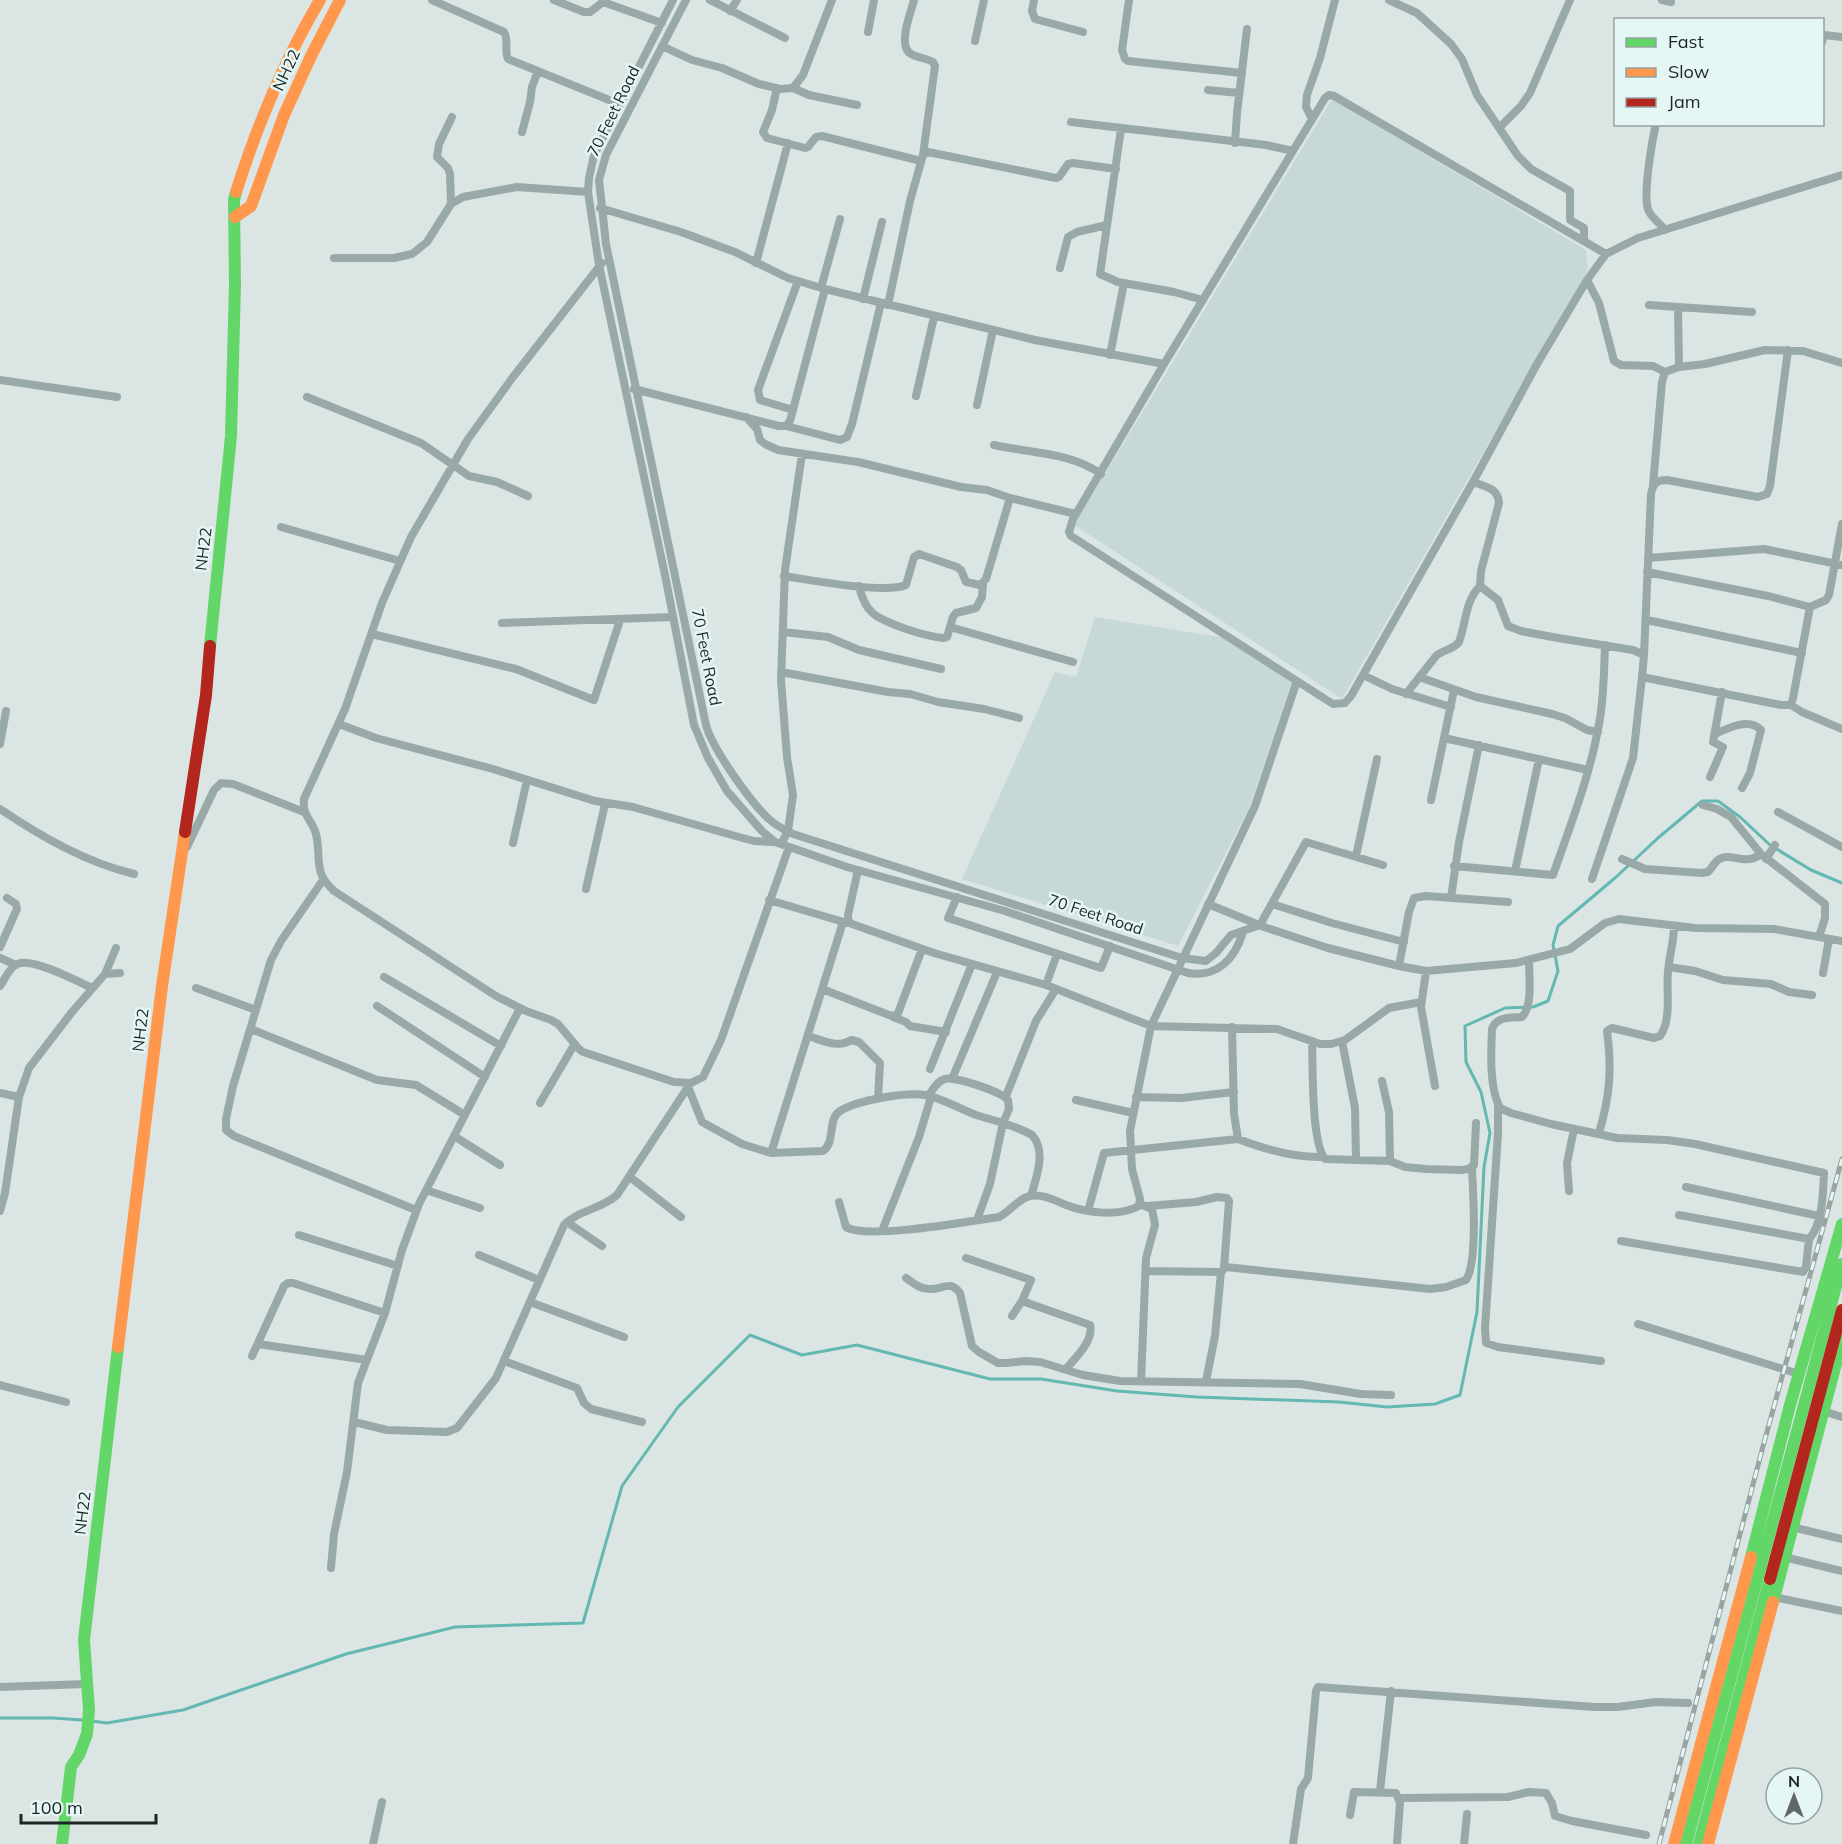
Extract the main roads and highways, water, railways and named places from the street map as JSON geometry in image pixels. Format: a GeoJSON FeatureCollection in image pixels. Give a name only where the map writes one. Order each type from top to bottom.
{"type":"FeatureCollection","features":[{"type":"Feature","properties":{"kind":"main road","name":"NH22"},"geometry":{"type":"LineString","coordinates":[[62,1844],[71,1767],[79,1755],[87,1734],[89,1710],[84,1640],[92,1564],[162,986],[206,695],[213,603],[231,436],[234,200],[253,138],[269,99],[300,34],[320,0]]}},
{"type":"Feature","properties":{"kind":"main road","name":"NH22"},"geometry":{"type":"LineString","coordinates":[[235,217],[251,206],[284,114],[340,0]]}},
{"type":"Feature","properties":{"kind":"main road"},"geometry":{"type":"LineString","coordinates":[[1674,1844],[1799,1374],[1842,1224]]}},
{"type":"Feature","properties":{"kind":"main road"},"geometry":{"type":"LineString","coordinates":[[1686,1844],[1842,1264]]}},
{"type":"Feature","properties":{"kind":"main road"},"geometry":{"type":"LineString","coordinates":[[1699,1844],[1842,1310]]}},
{"type":"Feature","properties":{"kind":"main road"},"geometry":{"type":"LineString","coordinates":[[1708,1844],[1823,1411],[1840,1357],[1842,1341]]}},
{"type":"Feature","properties":{"kind":"waterway"},"geometry":{"type":"LineString","coordinates":[[91,1721],[107,1723],[183,1710],[346,1654],[455,1627],[583,1623],[622,1486],[678,1407],[750,1335],[802,1355],[857,1345],[990,1379],[1041,1379],[1117,1391],[1197,1397],[1339,1402],[1387,1407],[1435,1404],[1460,1395],[1477,1312],[1484,1167],[1490,1133],[1481,1092],[1466,1062],[1465,1026],[1505,1008],[1533,1007],[1548,1001],[1558,971],[1553,945],[1558,926],[1702,801],[1718,801],[1740,817],[1770,845],[1811,870],[1842,883]]}},
{"type":"Feature","properties":{"kind":"waterway"},"geometry":{"type":"LineString","coordinates":[[0,1718],[82,1720]]}},
{"type":"Feature","properties":{"kind":"railway"},"geometry":{"type":"LineString","coordinates":[[1659,1844],[1762,1450],[1842,1159]]}}]}
